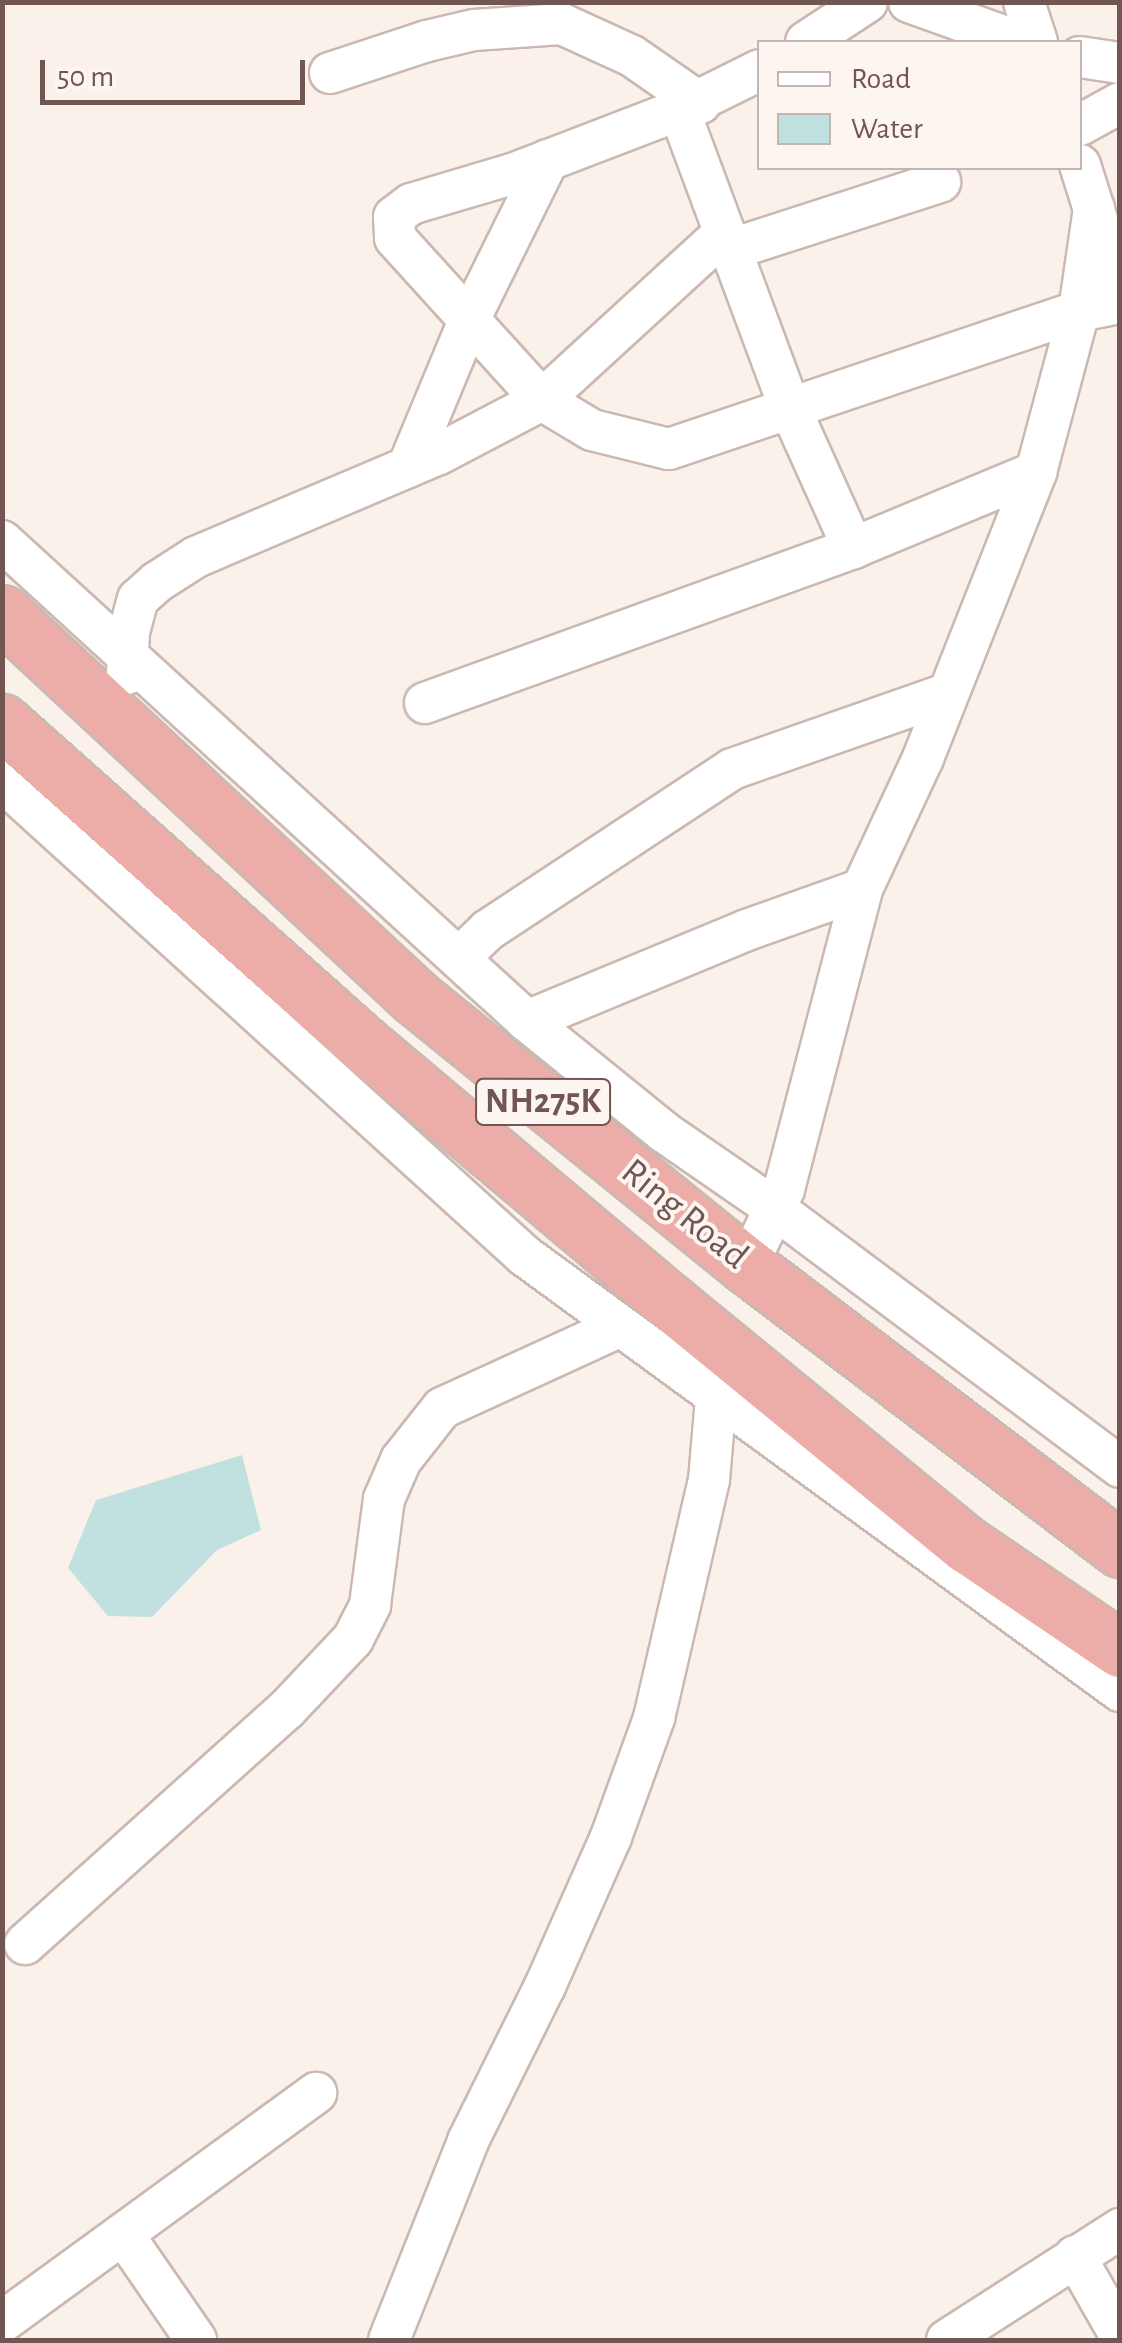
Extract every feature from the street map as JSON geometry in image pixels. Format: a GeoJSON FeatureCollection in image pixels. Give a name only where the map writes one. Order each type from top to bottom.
{"type":"FeatureCollection","features":[{"type":"Feature","properties":{"kind":"highway","name":"Ring Road"},"geometry":{"type":"LineString","coordinates":[[2,613],[416,998],[747,1266],[1120,1549]]}},
{"type":"Feature","properties":{"kind":"highway","name":"Ring Road"},"geometry":{"type":"LineString","coordinates":[[2,722],[388,1064],[723,1343],[967,1545],[1120,1649]]}},
{"type":"Feature","properties":{"kind":"street"},"geometry":{"type":"LineString","coordinates":[[809,40],[867,2]]}},
{"type":"Feature","properties":{"kind":"street"},"geometry":{"type":"LineString","coordinates":[[909,2],[1014,40]]}},
{"type":"Feature","properties":{"kind":"street"},"geometry":{"type":"LineString","coordinates":[[1024,2],[1036,40]]}},
{"type":"Feature","properties":{"kind":"street"},"geometry":{"type":"LineString","coordinates":[[330,73],[458,34],[562,24],[632,56],[690,106],[726,242],[789,406],[852,548]]}},
{"type":"Feature","properties":{"kind":"street"},"geometry":{"type":"LineString","coordinates":[[1082,57],[1120,63]]}},
{"type":"Feature","properties":{"kind":"street"},"geometry":{"type":"LineString","coordinates":[[757,72],[690,106],[548,160],[411,204],[394,217],[395,238],[470,316],[502,361],[542,400],[592,430],[669,449],[1078,312],[1120,303]]}},
{"type":"Feature","properties":{"kind":"street"},"geometry":{"type":"LineString","coordinates":[[1082,125],[1120,103]]}},
{"type":"Feature","properties":{"kind":"street"},"geometry":{"type":"LineString","coordinates":[[408,467],[470,316],[548,160]]}},
{"type":"Feature","properties":{"kind":"street"},"geometry":{"type":"LineString","coordinates":[[1082,170],[1120,293]]}},
{"type":"Feature","properties":{"kind":"street"},"geometry":{"type":"LineString","coordinates":[[124,723],[128,654],[138,600],[157,582],[196,557],[408,467],[542,400],[726,242],[940,182]]}},
{"type":"Feature","properties":{"kind":"street"},"geometry":{"type":"LineString","coordinates":[[747,1266],[784,1189],[862,889],[923,758],[1036,472],[1078,312],[1094,208]]}},
{"type":"Feature","properties":{"kind":"street"},"geometry":{"type":"LineString","coordinates":[[425,703],[852,548],[1036,472]]}},
{"type":"Feature","properties":{"kind":"street"},"geometry":{"type":"LineString","coordinates":[[2,541],[527,1021],[664,1132],[774,1208],[1120,1467]]}},
{"type":"Feature","properties":{"kind":"street"},"geometry":{"type":"LineString","coordinates":[[459,958],[488,930],[732,769],[946,694]]}},
{"type":"Feature","properties":{"kind":"street"},"geometry":{"type":"LineString","coordinates":[[2,781],[526,1256],[619,1328],[1120,1691]]}},
{"type":"Feature","properties":{"kind":"street"},"geometry":{"type":"LineString","coordinates":[[527,1021],[747,930],[862,889]]}},
{"type":"Feature","properties":{"kind":"street"},"geometry":{"type":"LineString","coordinates":[[25,1944],[286,1710],[352,1639],[370,1605],[384,1499],[401,1460],[442,1408],[619,1328]]}},
{"type":"Feature","properties":{"kind":"street"},"geometry":{"type":"LineString","coordinates":[[390,2340],[468,2142],[546,1986],[611,1836],[654,1718],[709,1480],[723,1343]]}},
{"type":"Feature","properties":{"kind":"street"},"geometry":{"type":"LineString","coordinates":[[2,2322],[316,2093]]}},
{"type":"Feature","properties":{"kind":"street"},"geometry":{"type":"LineString","coordinates":[[947,2340],[1120,2229]]}},
{"type":"Feature","properties":{"kind":"street"},"geometry":{"type":"LineString","coordinates":[[123,2234],[196,2340]]}},
{"type":"Feature","properties":{"kind":"street"},"geometry":{"type":"LineString","coordinates":[[1076,2256],[1120,2335]]}},
{"type":"Feature","properties":{"kind":"water"},"geometry":{"type":"Polygon","coordinates":[[[242,1455],[261,1530],[217,1550],[152,1617],[108,1616],[68,1568],[96,1500],[242,1455]]]}}]}
